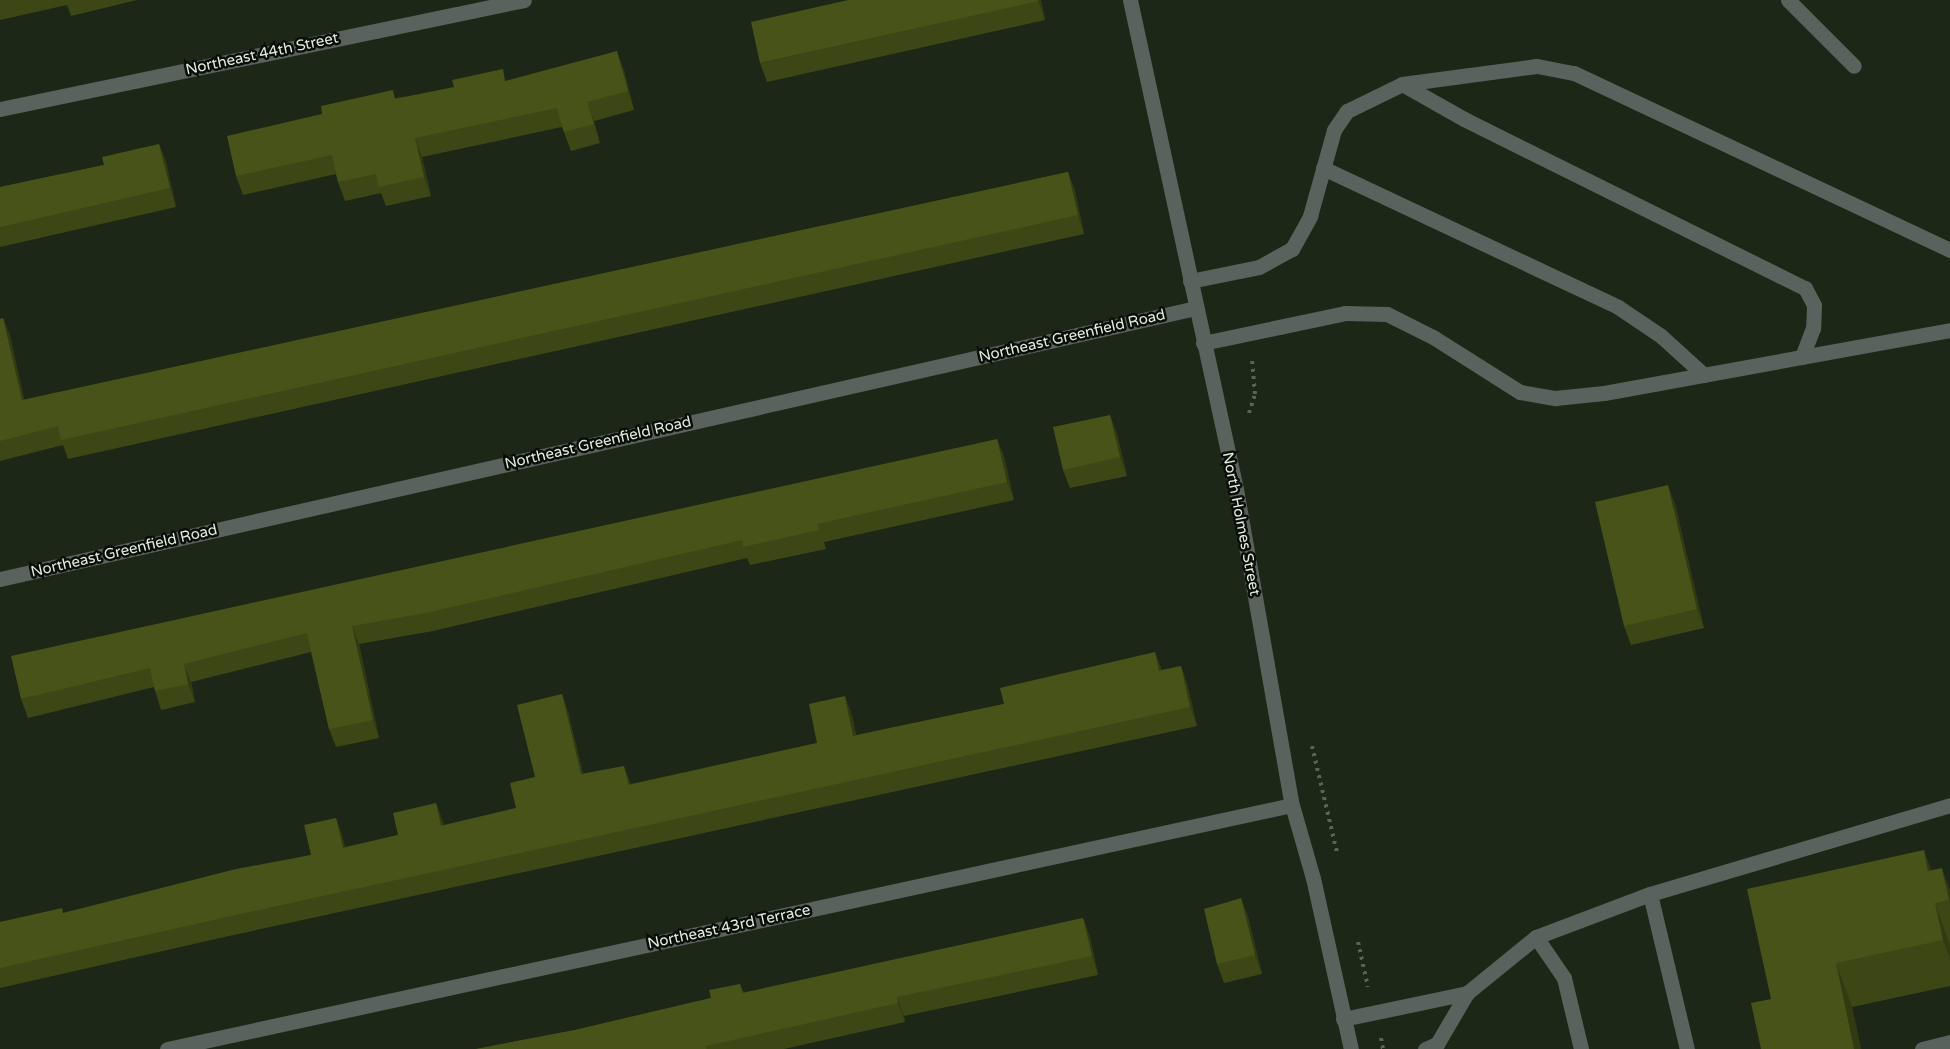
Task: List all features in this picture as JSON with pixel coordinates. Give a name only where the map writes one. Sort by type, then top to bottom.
[{"type":"street","name":"Northeast 44th Street","points":[[0,109],[524,0]]},
{"type":"street","name":"North Holmes Street","points":[[1130,0],[1236,489],[1292,805],[1313,878],[1351,1049]]},
{"type":"street","points":[[1788,0],[1854,66]]},
{"type":"street","points":[[1190,281],[1259,267],[1292,249],[1310,216],[1334,130],[1347,111],[1402,84],[1537,66],[1574,73],[1950,250]]},
{"type":"street","points":[[1402,84],[1464,119],[1805,288],[1814,305],[1814,328],[1802,357]]},
{"type":"street","points":[[1323,168],[1618,307],[1660,336],[1704,375]]},
{"type":"street","name":"Northeast Greenfield Road","points":[[0,579],[1196,308]]},
{"type":"street","points":[[1203,343],[1346,313],[1387,314],[1433,337],[1520,392],[1555,398],[1704,375],[1950,330]]},
{"type":"street","name":"Northeast 43rd Terrace","points":[[167,1049],[1292,805]]},
{"type":"street","points":[[1425,1049],[1437,1044],[1467,993],[1536,937],[1650,894],[1950,805]]},
{"type":"street","points":[[1650,894],[1687,1049]]},
{"type":"street","points":[[1536,937],[1564,978],[1581,1049]]},
{"type":"street","points":[[1343,1019],[1467,993]]},
{"type":"street","points":[[1923,1049],[1950,1042]]},
{"type":"path","points":[[1247,334],[1256,377],[1247,418]]},
{"type":"path","points":[[1309,734],[1338,860]]},
{"type":"path","points":[[1355,930],[1383,1049]]},
{"type":"building","points":[[848,0],[1039,1],[760,63],[751,22]]},
{"type":"building","points":[[617,51],[628,91],[587,102],[594,124],[564,132],[557,108],[415,138],[424,177],[379,187],[376,174],[338,182],[332,155],[236,176],[227,136],[322,114],[321,106],[393,90],[395,99],[454,87],[452,80],[503,69],[505,81]]},
{"type":"building","points":[[159,144],[170,188],[0,227],[0,187],[104,165],[102,157]]},
{"type":"building","points":[[1068,172],[1078,215],[61,440],[58,426],[0,441],[0,319],[3,318],[22,400]]},
{"type":"building","points":[[1110,415],[1120,457],[1063,470],[1053,427]]},
{"type":"building","points":[[997,439],[1007,482],[817,524],[819,530],[743,547],[742,540],[426,613],[352,626],[373,720],[329,729],[307,633],[184,664],[188,684],[155,691],[150,668],[21,699],[11,656]]},
{"type":"building","points":[[1668,485],[1697,609],[1624,626],[1595,502]]},
{"type":"building","points":[[1155,652],[1159,671],[1181,666],[1190,707],[0,968],[0,922],[62,908],[63,913],[236,869],[311,855],[304,825],[336,818],[343,848],[398,835],[393,813],[436,803],[441,826],[516,808],[510,783],[535,777],[517,705],[562,694],[581,774],[624,766],[629,785],[817,743],[809,704],[845,696],[853,736],[1004,704],[1000,688]]},
{"type":"building","points":[[1924,850],[1928,871],[1942,868],[1949,900],[1935,903],[1943,940],[1836,963],[1854,1049],[1761,1049],[1751,1003],[1771,999],[1747,889]]},
{"type":"building","points":[[1241,898],[1255,955],[1217,964],[1204,909]]},
{"type":"building","points":[[1083,918],[1092,956],[897,997],[898,1003],[706,1046],[706,1049],[476,1049],[575,1030],[711,998],[709,990],[740,984],[742,993]]}]
